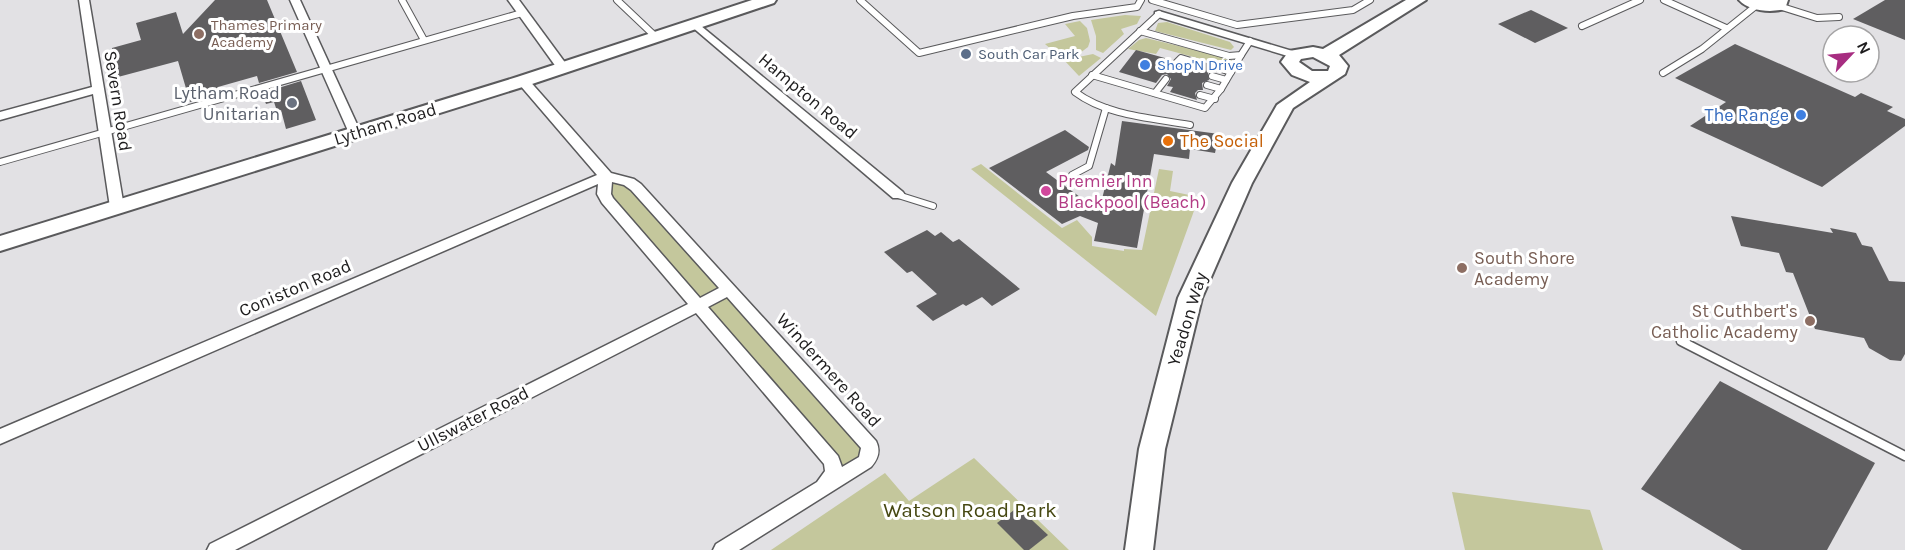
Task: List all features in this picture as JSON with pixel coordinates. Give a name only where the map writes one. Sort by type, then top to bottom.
[{"type":"street","name":"Severn Road","points":[[84,0],[117,207]]},
{"type":"street","points":[[295,0],[355,133]]},
{"type":"street","points":[[513,0],[563,68]]},
{"type":"street","name":"Lytham Road","points":[[0,244],[523,81],[768,0]]},
{"type":"street","points":[[1326,55],[1418,0]]},
{"type":"street","points":[[1752,2],[1782,2]]},
{"type":"street","points":[[1159,14],[1250,41],[1293,60],[1309,76],[1324,78],[1336,74],[1339,66],[1326,55],[1306,52],[1293,60]]},
{"type":"street","name":"Hampton Road","points":[[695,24],[898,195]]},
{"type":"street","name":"Yeadon Way","points":[[1139,550],[1152,449],[1190,298],[1242,183],[1286,105],[1293,60]]},
{"type":"street","name":"Yeadon Way","points":[[1286,105],[1336,74]]},
{"type":"street","name":"Windermere Road","points":[[523,81],[606,176],[629,182],[636,187],[870,446],[869,457],[865,462],[824,488]]},
{"type":"street","points":[[0,116],[98,89]]},
{"type":"street","points":[[606,176],[604,194],[607,200],[832,461],[834,472],[824,488],[723,550]]},
{"type":"street","name":"Coniston Road","points":[[0,437],[606,176]]},
{"type":"street","name":"Ullswater Road","points":[[217,550],[729,289]]},
{"type":"lane","points":[[402,0],[424,40]]},
{"type":"lane","points":[[617,0],[656,37]]},
{"type":"lane","points":[[860,0],[919,53],[1073,16],[1137,7],[1141,0]]},
{"type":"lane","points":[[1152,0],[1237,25],[1353,10],[1370,0]]},
{"type":"lane","points":[[1582,26],[1640,0]]},
{"type":"lane","points":[[1664,0],[1726,27]]},
{"type":"lane","points":[[1663,73],[1702,49],[1752,2]]},
{"type":"lane","points":[[1782,2],[1817,18],[1831,20],[1839,17]]},
{"type":"lane","points":[[0,162],[522,13]]},
{"type":"lane","points":[[1159,14],[1075,92],[1087,101],[1106,108],[1190,125]]},
{"type":"lane","points":[[1140,31],[1219,54],[1241,55]]},
{"type":"lane","points":[[1092,75],[1205,108],[1215,99],[1250,41]]},
{"type":"lane","points":[[1176,63],[1181,58],[1191,61]]},
{"type":"lane","points":[[1218,68],[1231,72]]},
{"type":"lane","points":[[1212,76],[1226,80]]},
{"type":"lane","points":[[1155,93],[1164,81],[1173,87]]},
{"type":"lane","points":[[1207,85],[1221,89]]},
{"type":"lane","points":[[1200,95],[1215,99]]},
{"type":"lane","points":[[1084,185],[1072,176],[1089,166],[1106,108]]},
{"type":"lane","points":[[898,195],[933,206]]},
{"type":"lane","points":[[1681,341],[1905,456]]},
{"type":"green space","points":[[1125,15],[1141,16],[1137,24],[1121,29],[1124,34],[1103,53],[1096,50],[1096,36],[1091,20]]},
{"type":"green space","points":[[1080,21],[1087,28],[1090,41],[1088,47],[1080,53],[1061,58],[1045,44],[1075,36],[1065,24]]},
{"type":"green space","points":[[1167,22],[1230,42],[1234,47],[1231,50],[1155,31],[1158,23]]},
{"type":"green space","points":[[1146,38],[1228,58],[1234,62],[1227,66],[1160,48],[1156,54],[1128,49],[1139,40]]},
{"type":"green space","points":[[1093,54],[1101,58],[1079,76],[1064,60]]},
{"type":"green space","points":[[981,164],[1062,228],[1077,220],[1092,237],[1092,246],[1124,251],[1124,249],[1142,250],[1159,169],[1173,171],[1170,191],[1199,197],[1156,316],[971,169]]},
{"type":"green space","points":[[606,176],[623,180],[870,452],[834,472],[607,200]]},
{"type":"green space","name":"Watson Road Park","points":[[974,458],[1069,550],[771,550],[885,473],[909,501]]},
{"type":"green space","points":[[1452,492],[1590,510],[1603,550],[1465,550]]},
{"type":"building","points":[[215,0],[267,0],[297,72],[259,83],[257,76],[218,87],[220,94],[190,102],[178,61],[118,77],[112,48],[141,40],[136,23],[176,12],[183,34]]},
{"type":"building","points":[[1885,0],[1905,0],[1905,40],[1881,30],[1881,24],[1865,24],[1853,19]]},
{"type":"building","points":[[1531,10],[1568,28],[1535,43],[1498,24]]},
{"type":"building","name":"The Range","points":[[1735,44],[1821,82],[1821,84],[1855,97],[1861,93],[1893,107],[1887,111],[1905,119],[1905,126],[1822,187],[1690,126],[1726,102],[1675,78]]},
{"type":"building","points":[[1136,50],[1172,60],[1171,64],[1174,68],[1182,64],[1193,66],[1196,60],[1214,65],[1214,71],[1208,73],[1209,80],[1202,83],[1203,90],[1195,93],[1197,100],[1170,92],[1173,87],[1167,86],[1171,79],[1167,74],[1162,75],[1156,83],[1119,72]]},
{"type":"building","name":"Lytham Road Unitarian","points":[[301,81],[316,120],[286,129],[281,110],[277,111],[274,102],[266,104],[262,93]]},
{"type":"building","name":"Premier Inn Blackpool (Beach)","points":[[1122,121],[1219,134],[1215,153],[1190,149],[1189,159],[1154,154],[1137,248],[1094,241],[1098,223],[1080,216],[1062,224],[989,168],[1065,130],[1089,147],[1088,150],[1046,172],[1099,211],[1111,163],[1115,166]]},
{"type":"building","points":[[1731,216],[1833,233],[1830,228],[1856,233],[1862,245],[1872,247],[1889,281],[1905,282],[1905,354],[1901,361],[1890,360],[1869,348],[1864,338],[1815,329],[1793,273],[1786,272],[1779,253],[1741,246]]},
{"type":"building","points":[[927,230],[935,236],[941,232],[953,242],[959,239],[1020,289],[992,306],[982,297],[966,306],[963,304],[933,321],[916,306],[937,294],[912,271],[907,273],[884,252]]},
{"type":"building","points":[[1720,381],[1875,463],[1827,550],[1742,550],[1641,489]]},
{"type":"building","points":[[1018,507],[1048,535],[1029,550],[1024,550],[997,523]]},
{"type":"place","name":"Thames Primary Academy","points":[[199,34]]},
{"type":"place","name":"South Car Park","points":[[966,54]]},
{"type":"place","name":"Shop'N Drive","points":[[1145,65]]},
{"type":"place","name":"Lytham Road Unitarian","points":[[292,103]]},
{"type":"place","name":"The Range","points":[[1801,115]]},
{"type":"place","name":"The Social","points":[[1168,141]]},
{"type":"place","name":"Premier Inn Blackpool (Beach)","points":[[1046,191]]},
{"type":"place","name":"South Shore Academy","points":[[1462,268]]},
{"type":"place","name":"St Cuthbert's Catholic Academy","points":[[1810,321]]}]
